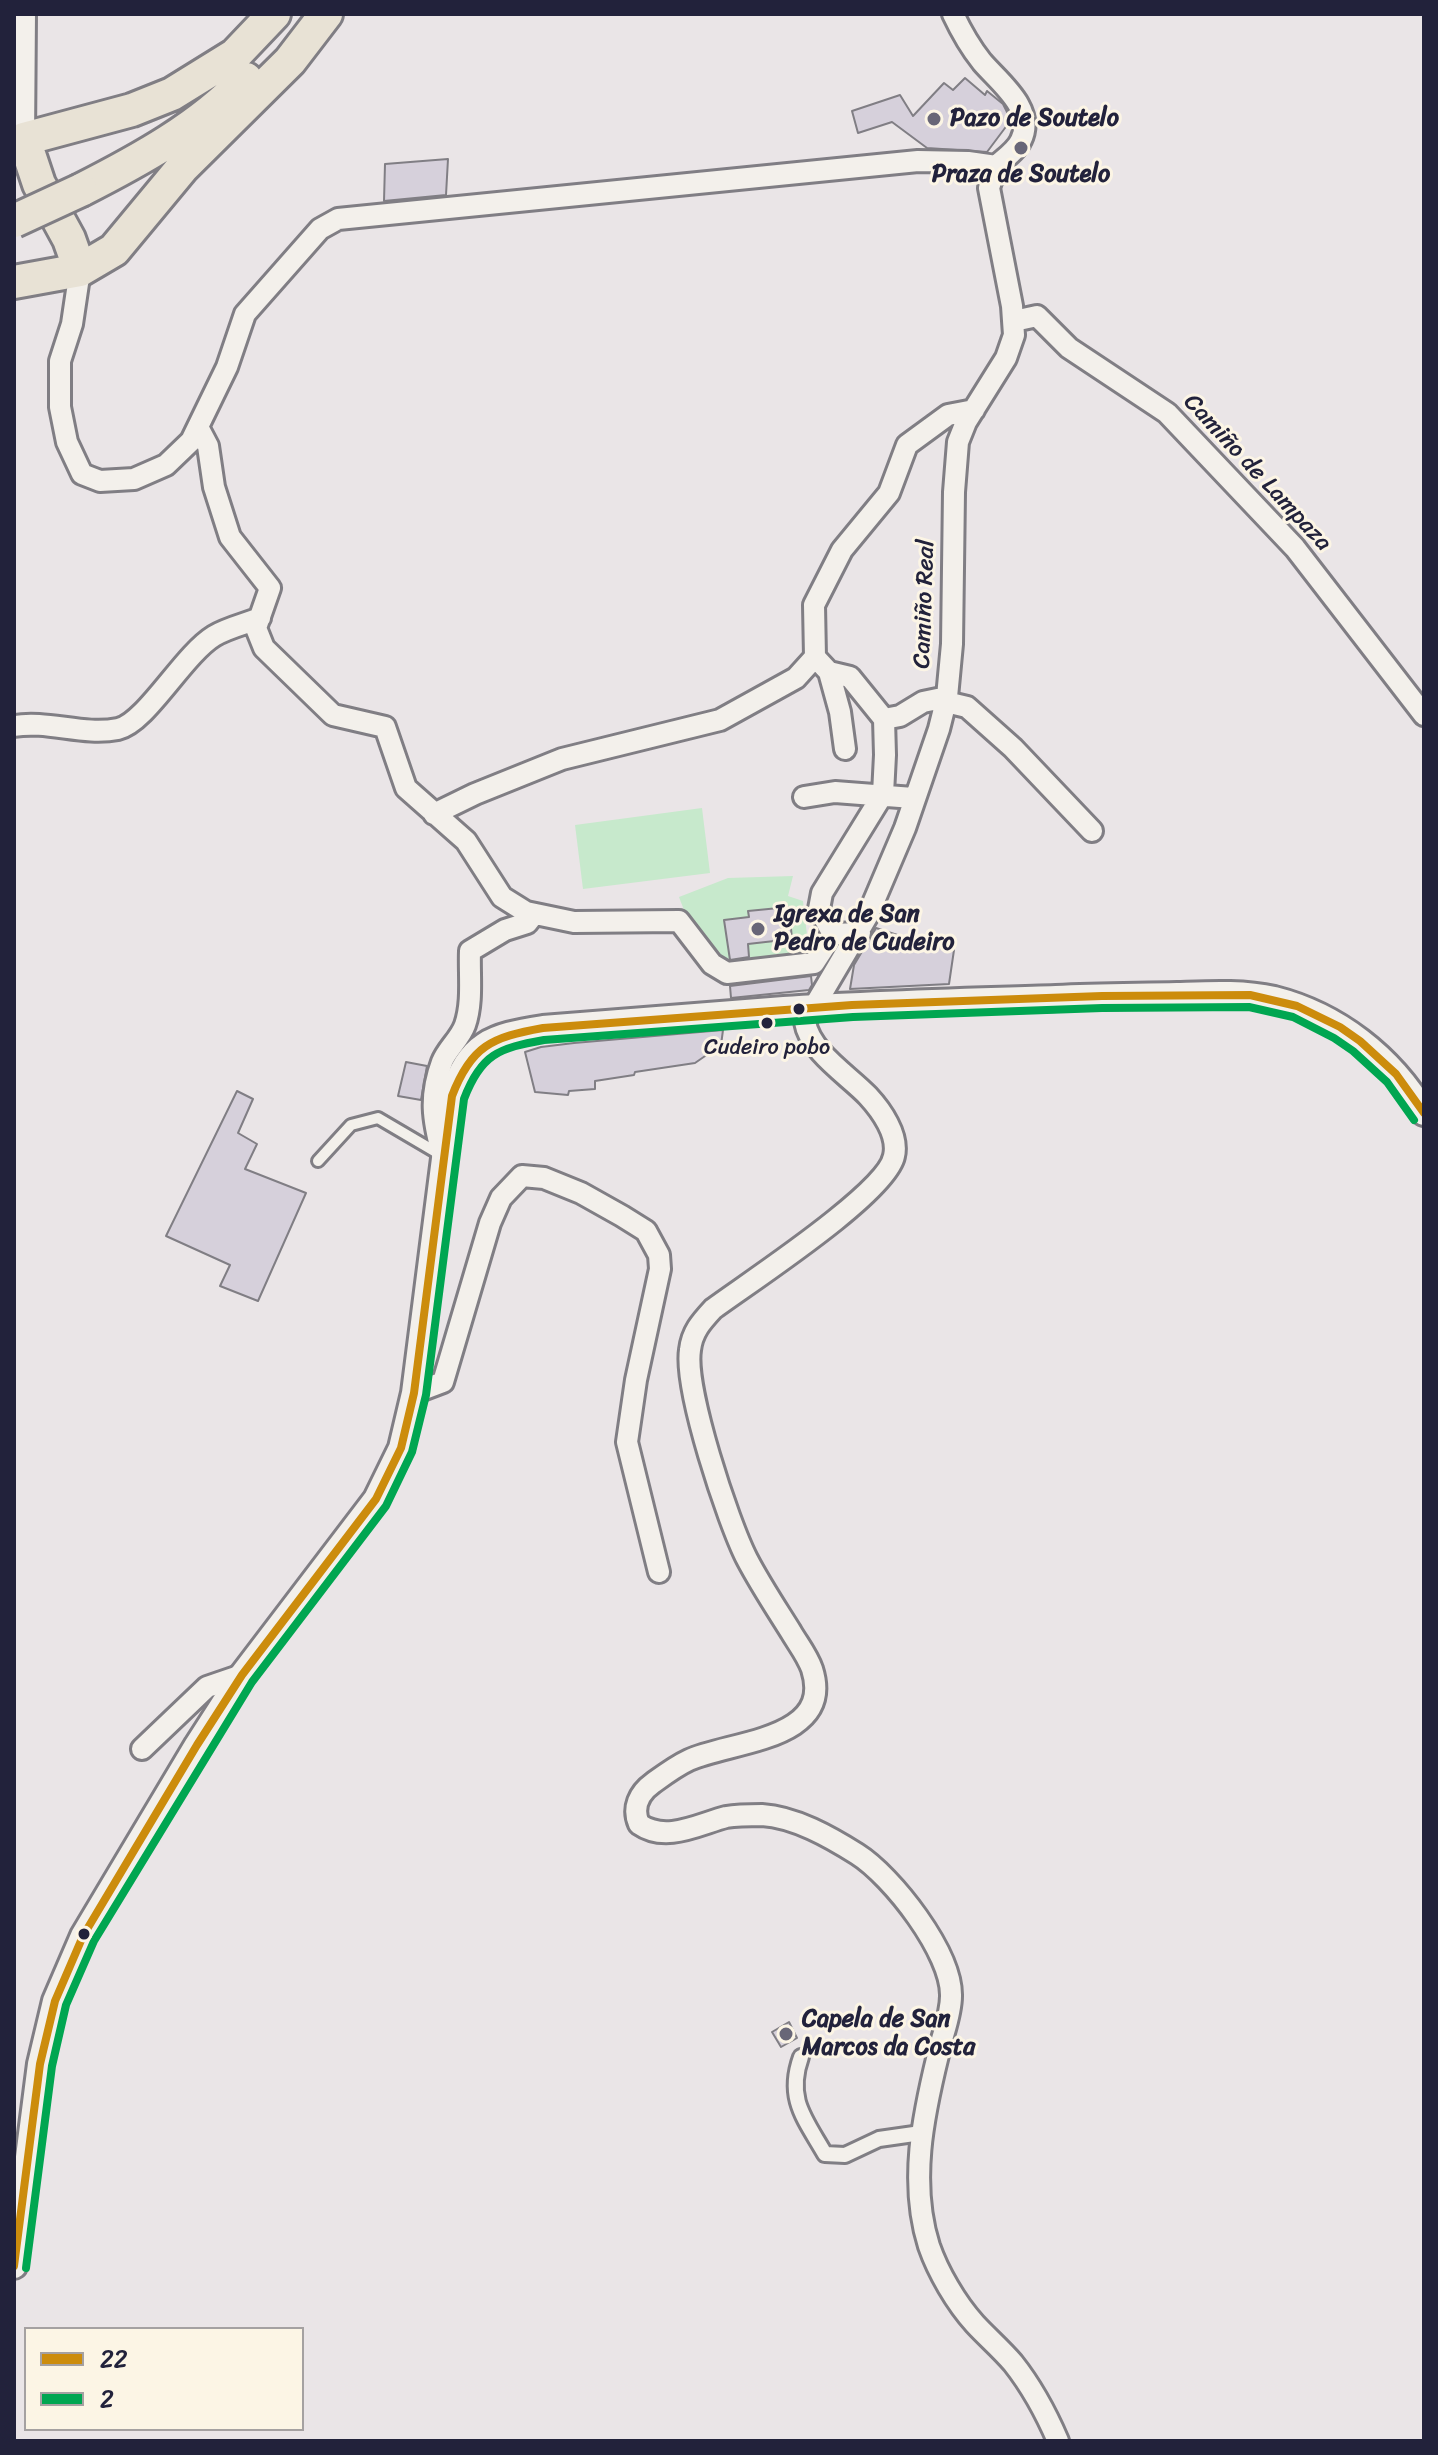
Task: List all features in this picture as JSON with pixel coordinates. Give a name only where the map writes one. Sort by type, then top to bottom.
[{"type":"highway","points":[[80,270],[69,239],[39,184],[19,136],[132,110],[172,94],[235,55],[274,14]]},
{"type":"highway","points":[[14,221],[146,157],[234,92],[304,14]]},
{"type":"highway","points":[[14,282],[80,270],[114,250],[182,168],[290,61],[326,14]]},
{"type":"street","points":[[19,136],[25,14]]},
{"type":"street","points":[[953,14],[982,61],[1013,96],[1022,112],[1025,126],[1021,142],[996,166],[989,188],[1014,321]]},
{"type":"street","points":[[80,270],[72,324],[60,361],[60,407],[67,442],[82,474],[100,481],[134,479],[166,465],[191,441],[227,367],[245,314],[320,229],[338,219],[918,161],[996,166]]},
{"type":"street","name":"Camiño de Lampaza","points":[[1014,321],[1037,316],[1069,348],[1167,413],[1295,548],[1424,715]]},
{"type":"street","name":"Camiño Real","points":[[813,1007],[860,933],[905,828],[936,738],[946,700],[952,644],[956,458],[961,432],[1011,347],[1014,321]]},
{"type":"street","points":[[845,749],[840,712],[822,665],[814,605],[842,550],[889,493],[907,445],[948,415],[974,410]]},
{"type":"street","points":[[198,427],[208,446],[214,487],[230,537],[270,588],[256,628],[264,648],[333,715],[385,727],[406,788],[466,841],[502,897],[526,912],[574,922],[679,921],[712,964],[727,973],[814,963],[833,934]]},
{"type":"street","points":[[14,726],[28,723],[69,730],[120,729],[138,718],[182,664],[213,636],[260,618]]},
{"type":"street","points":[[434,814],[562,759],[720,720],[822,665],[850,677],[879,713],[885,755],[883,794],[822,893],[819,909],[833,934]]},
{"type":"street","points":[[840,712],[900,716],[923,702],[946,700],[967,707],[1013,748],[1092,831]]},
{"type":"street","points":[[804,797],[835,792],[913,798]]},
{"type":"street","points":[[442,1156],[432,1119],[434,1094],[442,1061],[464,1028],[469,1009],[470,951],[505,930],[527,923],[534,914]]},
{"type":"street","points":[[833,934],[860,933]]},
{"type":"street","points":[[14,2266],[40,2064],[55,2001],[83,1936],[242,1675],[376,1499],[401,1448],[414,1393],[452,1096],[462,1067],[470,1056],[498,1037],[543,1028],[813,1007],[1126,995],[1257,996],[1301,1008],[1362,1041],[1399,1078],[1424,1113]]},
{"type":"street","points":[[813,1007],[805,1022],[806,1031],[880,1112],[893,1135],[894,1157],[884,1175],[821,1231],[732,1295],[699,1323],[691,1344],[689,1370],[692,1393],[734,1529],[754,1571],[811,1667],[815,1701],[803,1716],[771,1737],[689,1760],[672,1770],[645,1789],[636,1814],[644,1828],[668,1832],[730,1816],[772,1816],[817,1831],[876,1866],[925,1927],[947,1970],[951,2007],[921,2133],[921,2209],[929,2245],[973,2321],[1011,2361],[1033,2391],[1058,2441]]},
{"type":"street","points":[[414,1393],[443,1382],[490,1223],[501,1198],[522,1176],[544,1178],[581,1193],[646,1231],[655,1243],[660,1269],[636,1380],[627,1442],[659,1572]]},
{"type":"street","points":[[142,1749],[207,1687],[242,1675]]},
{"type":"street","points":[[801,2057],[796,2072],[795,2095],[825,2154],[845,2155],[879,2139],[921,2133]]},
{"type":"lane","points":[[318,1161],[351,1125],[378,1118],[442,1156]]},
{"type":"green space","points":[[702,808],[710,873],[583,889],[575,825]]},
{"type":"green space","points":[[793,876],[788,896],[803,901],[810,960],[752,968],[724,965],[706,951],[679,897],[728,878]]},
{"type":"building","name":"Pazo de Soutelo","points":[[965,78],[985,95],[987,91],[1003,104],[1011,120],[987,152],[927,148],[892,122],[858,133],[852,111],[900,95],[913,116],[944,83],[953,90]]},
{"type":"building","points":[[448,159],[446,195],[384,201],[385,164]]},
{"type":"building","name":"Igrexa de San Pedro de Cudeiro","points":[[789,907],[792,939],[748,944],[749,957],[730,960],[724,920],[749,917],[748,911]]},
{"type":"building","points":[[876,928],[922,943],[924,936],[954,950],[949,984],[850,989],[854,965]]},
{"type":"building","points":[[811,976],[809,990],[731,998],[730,986]]},
{"type":"building","points":[[723,1030],[721,1045],[695,1063],[595,1081],[595,1089],[569,1091],[568,1095],[535,1092],[525,1052],[574,1043]]},
{"type":"building","points":[[406,1062],[427,1066],[421,1100],[398,1096]]},
{"type":"building","points":[[237,1091],[253,1099],[238,1133],[257,1144],[245,1169],[306,1193],[258,1301],[220,1286],[230,1265],[166,1236]]},
{"type":"building","name":"Capela de San Marcos da Costa","points":[[789,2022],[797,2038],[781,2047],[772,2032]]},
{"type":"transit line","name":"22","points":[[14,2266],[40,2064],[55,2001],[83,1936],[242,1675],[376,1499],[401,1448],[414,1393],[452,1096],[459,1079],[476,1055],[497,1040],[543,1028],[852,1005],[1102,996],[1250,995],[1297,1006],[1340,1027],[1396,1074],[1424,1113]]},
{"type":"transit line","name":"2","points":[[26,2268],[52,2066],[66,2005],[94,1941],[252,1682],[386,1506],[412,1452],[426,1395],[464,1099],[485,1063],[503,1050],[544,1040],[853,1017],[1102,1008],[1249,1007],[1293,1017],[1353,1051],[1387,1082],[1414,1120]]},
{"type":"place","name":"Pazo de Soutelo","points":[[934,119]]},
{"type":"place","name":"Praza de Soutelo","points":[[1021,148]]},
{"type":"place","name":"Igrexa de San Pedro de Cudeiro","points":[[758,929]]},
{"type":"place","name":"Cudeiro pobo","points":[[767,1023]]},
{"type":"place","name":"Capela de San Marcos da Costa","points":[[786,2034]]}]
